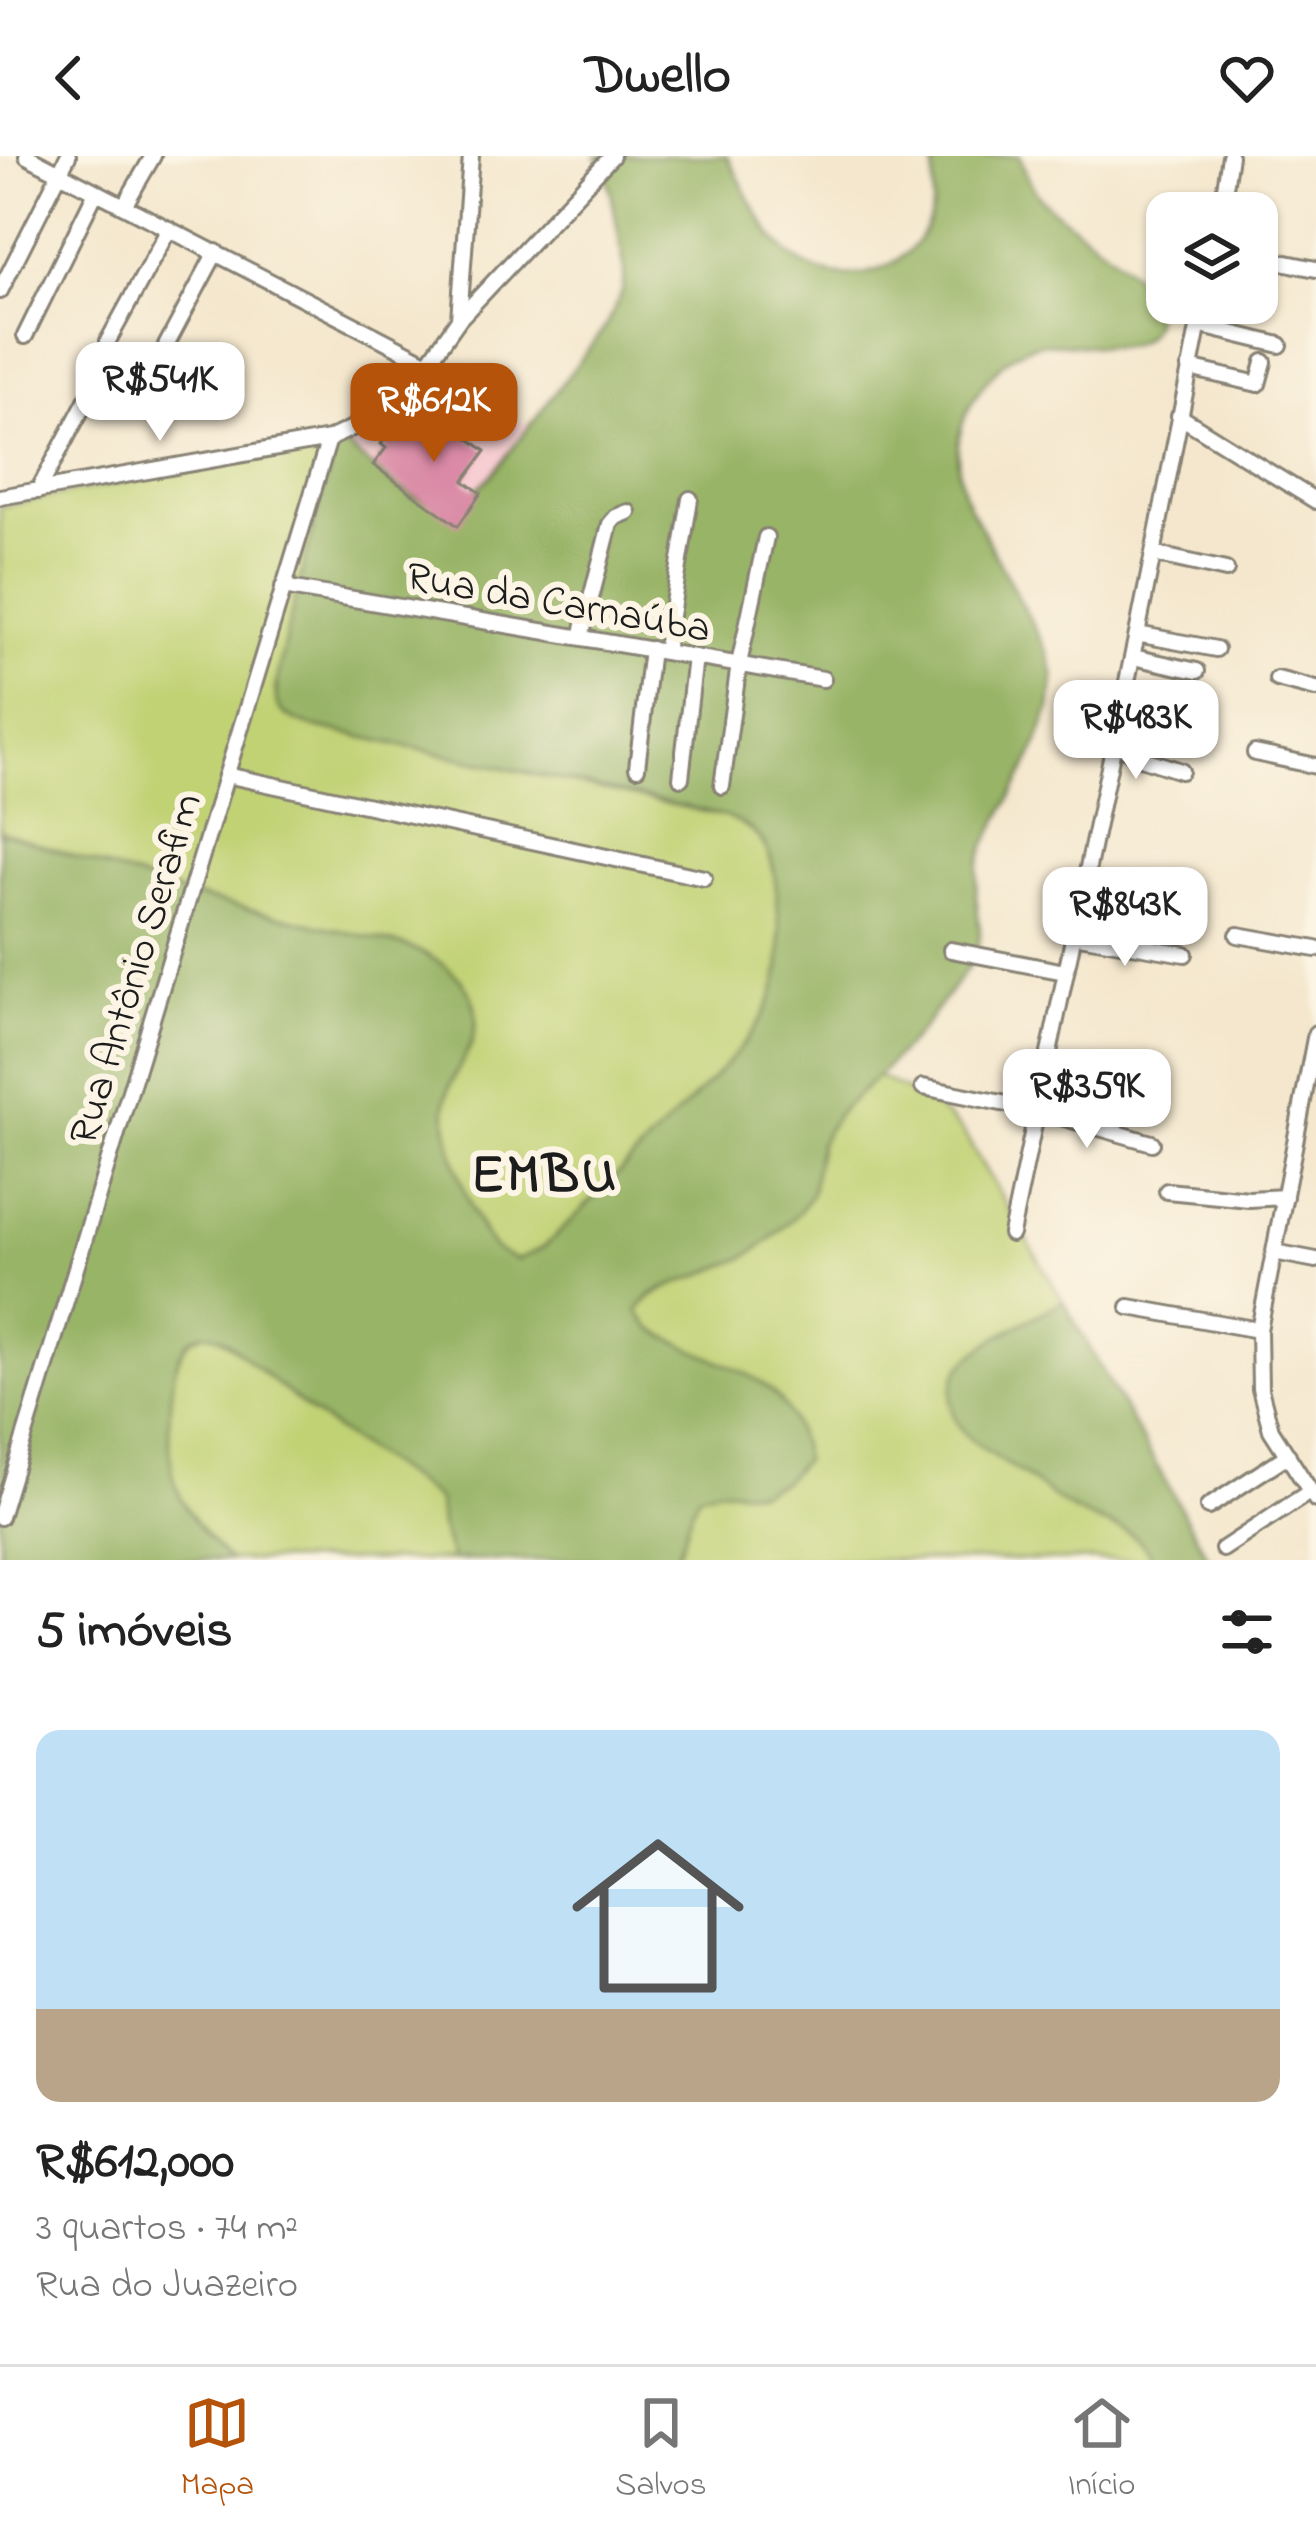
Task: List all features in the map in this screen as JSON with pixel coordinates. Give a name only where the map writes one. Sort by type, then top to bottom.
[{"type":"street","points":[[27,156],[428,363]]},
{"type":"street","points":[[0,291],[68,156]]},
{"type":"street","points":[[124,206],[153,156]]},
{"type":"street","points":[[459,319],[471,156]]},
{"type":"street","points":[[0,497],[329,439],[365,422],[395,403],[459,319],[612,156]]},
{"type":"street","points":[[1224,192],[1230,156]]},
{"type":"street","points":[[25,335],[96,192]]},
{"type":"street","points":[[108,341],[169,229]]},
{"type":"street","points":[[150,376],[216,252]]},
{"type":"street","points":[[1278,261],[1316,269]]},
{"type":"street","points":[[1011,1234],[1198,325],[1280,345]]},
{"type":"street","points":[[1189,368],[1258,384],[1264,362]]},
{"type":"street","points":[[38,491],[88,397]]},
{"type":"street","points":[[1179,416],[1316,501]]},
{"type":"street","name":"Rua Antônio Serafim","points":[[0,1517],[329,439]]},
{"type":"street","points":[[637,768],[690,499]]},
{"type":"street","points":[[581,638],[607,532],[616,517],[628,512]]},
{"type":"street","points":[[722,786],[739,664],[766,537]]},
{"type":"street","points":[[1153,554],[1226,570]]},
{"type":"street","name":"Rua da Carnaúba","points":[[283,587],[823,679]]},
{"type":"street","points":[[1138,634],[1216,649]]},
{"type":"street","points":[[681,778],[695,657]]},
{"type":"street","points":[[1132,657],[1197,670]]},
{"type":"street","points":[[1277,680],[1316,689]]},
{"type":"street","points":[[1114,742],[1138,757],[1181,771]]},
{"type":"street","points":[[1255,753],[1316,766]]},
{"type":"street","points":[[226,775],[704,878]]},
{"type":"street","points":[[1073,934],[1185,954]]},
{"type":"street","points":[[1238,935],[1316,950]]},
{"type":"street","points":[[951,950],[1065,972]]},
{"type":"street","points":[[1223,1549],[1313,1495],[1271,1430],[1260,1389],[1259,1330],[1316,1033]]},
{"type":"street","points":[[923,1087],[1036,1110],[1153,1143]]},
{"type":"street","points":[[1167,1191],[1249,1199],[1285,1197]]},
{"type":"street","points":[[1274,1252],[1316,1260]]},
{"type":"street","points":[[1129,1307],[1259,1330]]},
{"type":"street","points":[[1208,1507],[1288,1455]]},
{"type":"shaded area","points":[[425,396],[543,428],[458,526],[342,449],[379,430]]},
{"type":"green space","points":[[596,156],[727,156],[777,242],[804,264],[841,275],[880,269],[913,247],[931,213],[934,156],[1020,156],[1040,197],[1114,257],[1146,291],[1146,324],[1152,324],[1142,339],[1115,347],[1051,343],[1024,349],[986,381],[963,425],[958,463],[967,502],[1047,651],[1054,676],[1050,709],[1033,756],[978,867],[980,932],[969,966],[924,1027],[837,1114],[819,1144],[812,1193],[800,1211],[742,1259],[653,1293],[638,1310],[661,1334],[762,1383],[788,1412],[804,1460],[782,1482],[759,1491],[719,1489],[699,1494],[674,1560],[452,1560],[438,1501],[211,1334],[194,1337],[175,1371],[170,1449],[185,1507],[229,1560],[0,1560],[0,831],[185,894],[406,946],[452,972],[476,1012],[469,1048],[446,1099],[453,1153],[484,1235],[495,1249],[517,1260],[544,1247],[714,1077],[760,1021],[770,1001],[780,960],[775,878],[767,848],[750,829],[702,810],[307,725],[286,715],[277,704],[281,658],[338,439],[417,498],[443,505],[457,502],[492,475],[607,325],[622,292],[625,271],[602,164]]},
{"type":"green space","points":[[338,439],[275,688],[284,712],[307,725],[728,817],[759,839],[773,870],[779,970],[761,1020],[715,1077],[568,1224],[544,1247],[517,1260],[498,1251],[484,1234],[458,1173],[445,1109],[451,1082],[472,1043],[429,955],[185,894],[0,831],[0,507]]},
{"type":"green space","points":[[878,1076],[934,1107],[963,1132],[1063,1301],[984,1347],[957,1423],[992,1454],[1072,1507],[1132,1535],[1153,1560],[674,1560],[699,1494],[719,1489],[759,1491],[782,1482],[804,1460],[788,1412],[776,1396],[745,1373],[655,1331],[637,1310],[671,1286],[744,1257],[789,1222],[807,1200],[828,1126]]},
{"type":"green space","points":[[1063,1301],[1210,1560],[1153,1560],[1131,1534],[1071,1509],[983,1449],[955,1418],[951,1405],[956,1375],[971,1356]]},
{"type":"green space","points":[[205,1333],[234,1348],[439,1502],[440,1525],[452,1560],[229,1560],[188,1510],[170,1457],[168,1414],[174,1373],[189,1342]]},
{"type":"building","points":[[435,414],[486,451],[464,481],[481,493],[458,526],[373,465],[392,429],[403,437],[418,415],[428,423]]},
{"type":"district","name":"EMBU","points":[[545,1172]]}]
